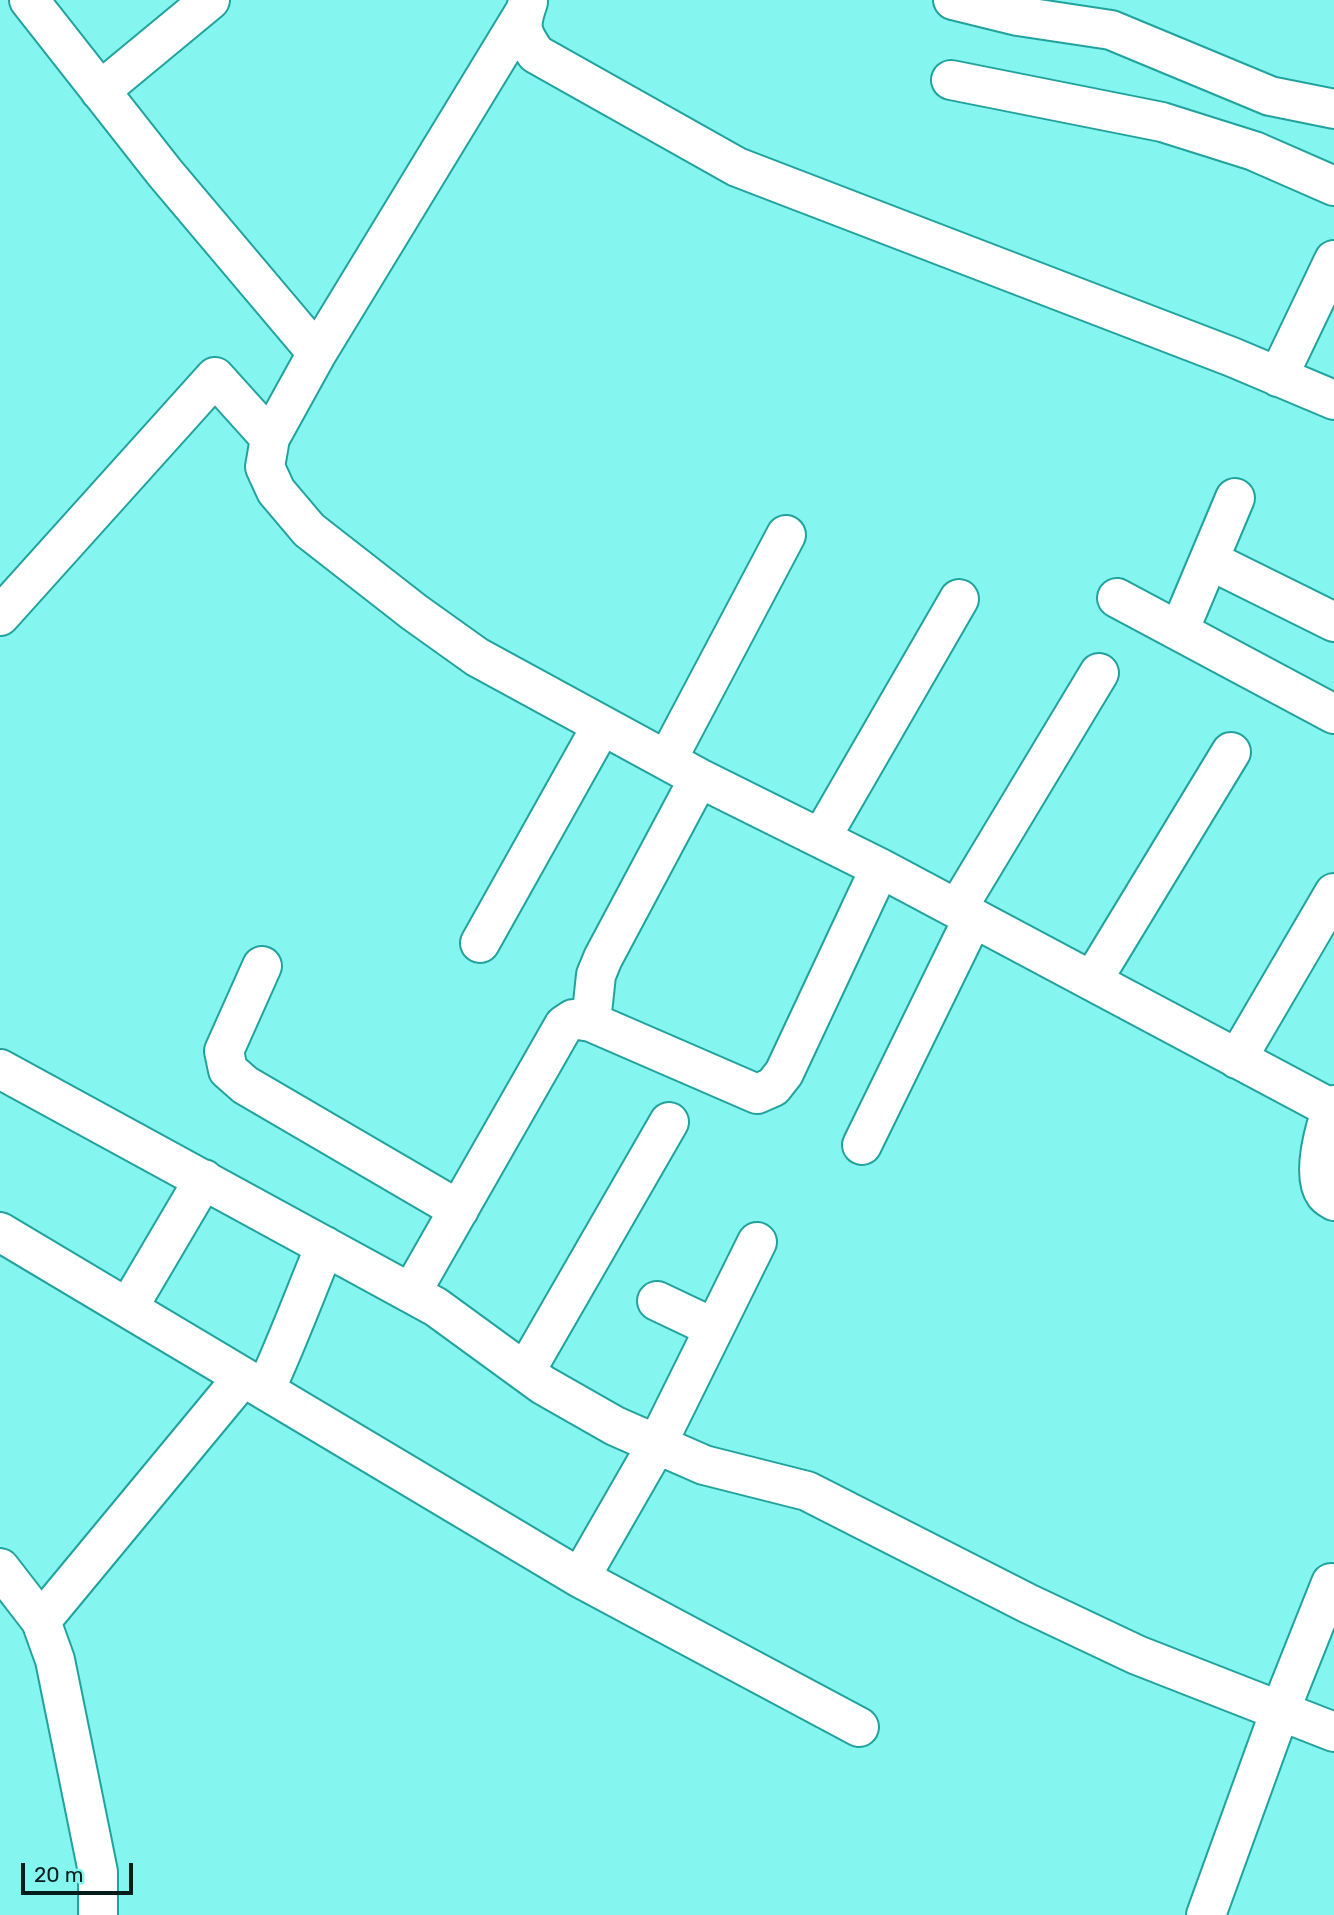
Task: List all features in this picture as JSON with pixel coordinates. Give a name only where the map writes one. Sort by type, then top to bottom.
[{"type":"street","points":[[29,0],[166,173],[317,353]]},
{"type":"street","points":[[100,91],[210,0]]},
{"type":"street","points":[[953,0],[1018,16],[1111,30],[1270,96],[1334,109]]},
{"type":"street","points":[[526,7],[317,353],[270,438],[265,467],[276,491],[309,530],[477,657],[699,778],[880,868],[1237,1059],[1333,1107],[1323,1139],[1318,1169],[1324,1193],[1334,1201]]},
{"type":"street","points":[[526,7],[522,34],[536,54],[737,167],[1232,357],[1334,400]]},
{"type":"street","points":[[951,80],[1161,122],[1254,151],[1334,186]]},
{"type":"street","points":[[1278,377],[1334,260]]},
{"type":"street","points":[[0,616],[215,377],[270,438]]},
{"type":"street","points":[[1179,631],[1235,498]]},
{"type":"street","points":[[667,760],[786,535]]},
{"type":"street","points":[[1209,560],[1334,622]]},
{"type":"street","points":[[821,838],[959,598]]},
{"type":"street","points":[[1117,598],[1334,714]]},
{"type":"street","points":[[862,1145],[965,913],[1099,673]]},
{"type":"street","points":[[480,943],[602,725]]},
{"type":"street","points":[[1093,981],[1231,751]]},
{"type":"street","points":[[590,1022],[596,975],[603,958],[699,778]]},
{"type":"street","points":[[411,1293],[564,1025],[573,1019],[590,1022],[757,1094],[773,1087],[784,1073],[880,868]]},
{"type":"street","points":[[1237,1059],[1334,893]]},
{"type":"street","points":[[262,965],[224,1051],[228,1070],[245,1084],[459,1210]]},
{"type":"street","points":[[0,1069],[436,1307],[543,1385],[615,1426],[704,1465],[807,1491],[1137,1655],[1334,1732]]},
{"type":"street","points":[[525,1372],[669,1122]]},
{"type":"street","points":[[128,1308],[204,1179]]},
{"type":"street","points":[[0,1232],[580,1578],[859,1727]]},
{"type":"street","points":[[580,1578],[657,1444],[757,1242]]},
{"type":"street","points":[[41,1621],[285,1346],[325,1246]]},
{"type":"street","points":[[657,1301],[714,1328]]},
{"type":"street","points":[[0,1568],[41,1621],[55,1660],[97,1872],[98,1915]]},
{"type":"street","points":[[1206,1915],[1280,1711],[1331,1583]]}]
